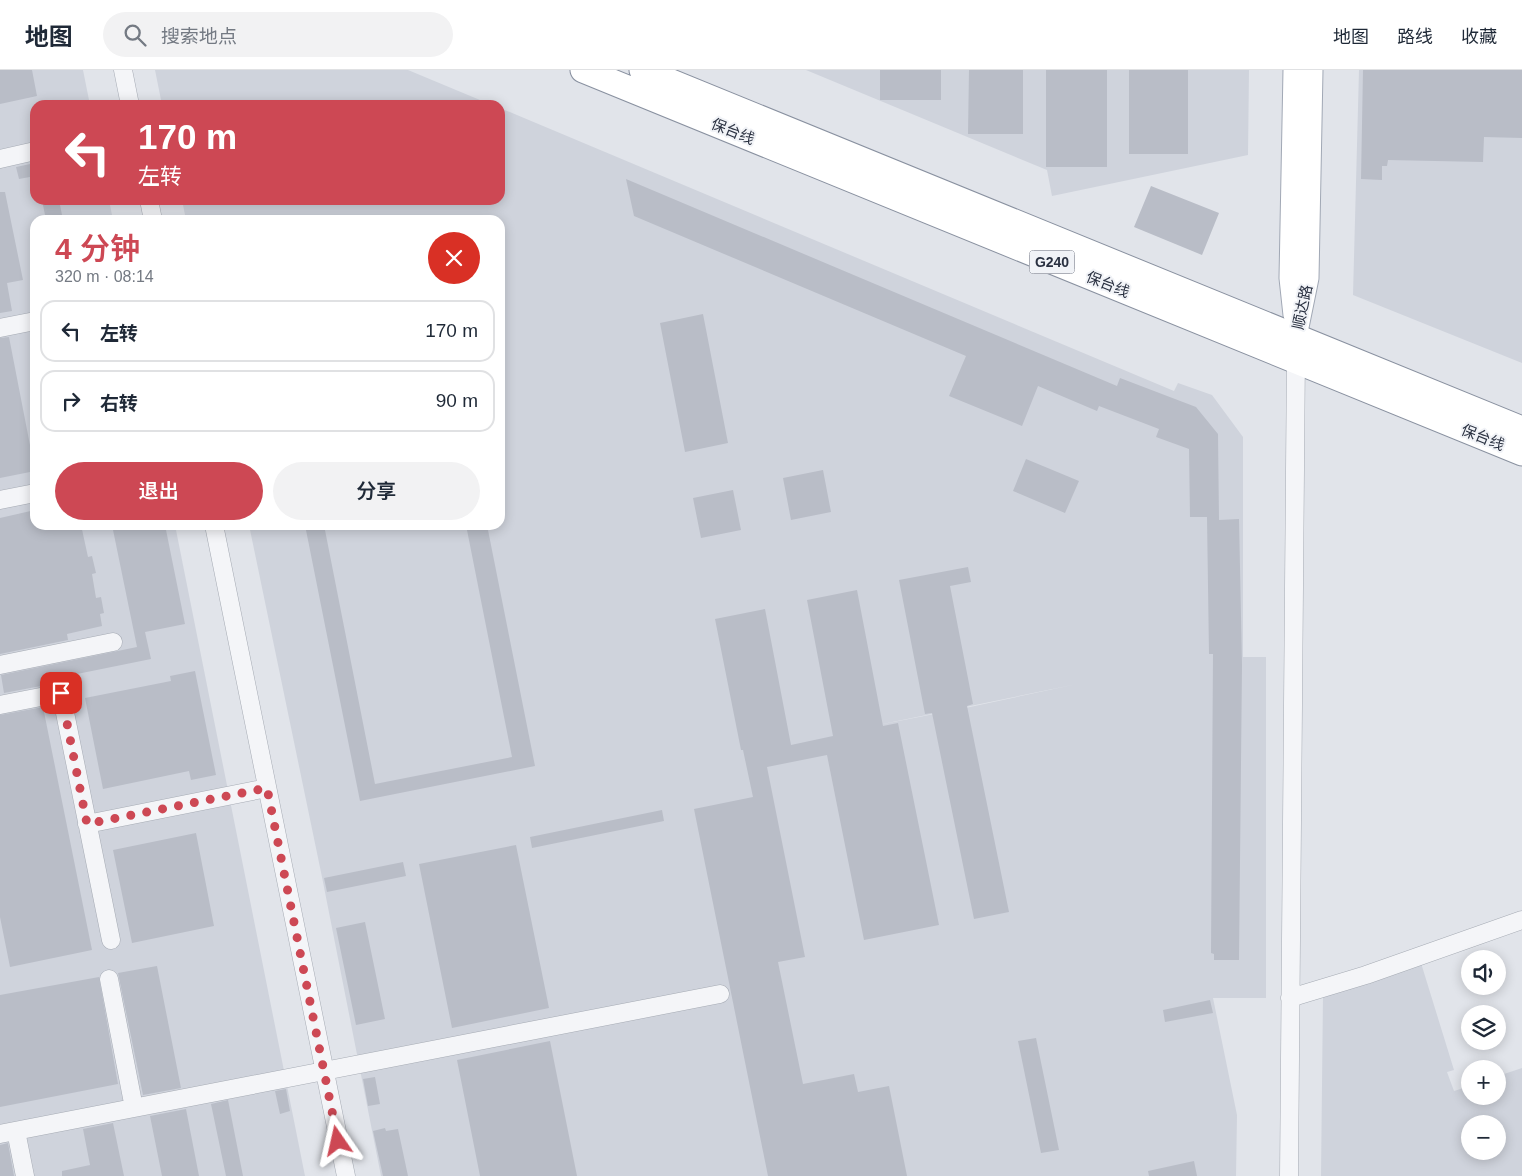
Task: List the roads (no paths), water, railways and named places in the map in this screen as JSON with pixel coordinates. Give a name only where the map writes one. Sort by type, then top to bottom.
[{"type":"highway","name":"保台线","points":[[583,70],[1296,349],[1522,429]]},
{"type":"highway","name":"保台线","points":[[642,70],[1296,349],[1522,453]]},
{"type":"main road","name":"顺达路","points":[[1294,70],[1290,278],[1296,349]]},
{"type":"main road","name":"顺达路","points":[[1296,349],[1308,278],[1312,70]]},
{"type":"street","points":[[123,70],[129,100]]},
{"type":"street","points":[[0,158],[30,153]]},
{"type":"street","points":[[0,328],[30,322]]},
{"type":"street","points":[[1289,1176],[1296,349]]},
{"type":"street","points":[[0,500],[30,493]]},
{"type":"street","points":[[215,530],[346,1176]]},
{"type":"street","points":[[0,664],[113,642]]},
{"type":"street","points":[[0,705],[61,693],[111,940]]},
{"type":"street","points":[[87,824],[267,788]]},
{"type":"street","points":[[1290,998],[1366,975],[1522,920]]},
{"type":"street","points":[[109,979],[134,1108]]},
{"type":"street","points":[[25,1176],[8,1132],[720,994]]}]
